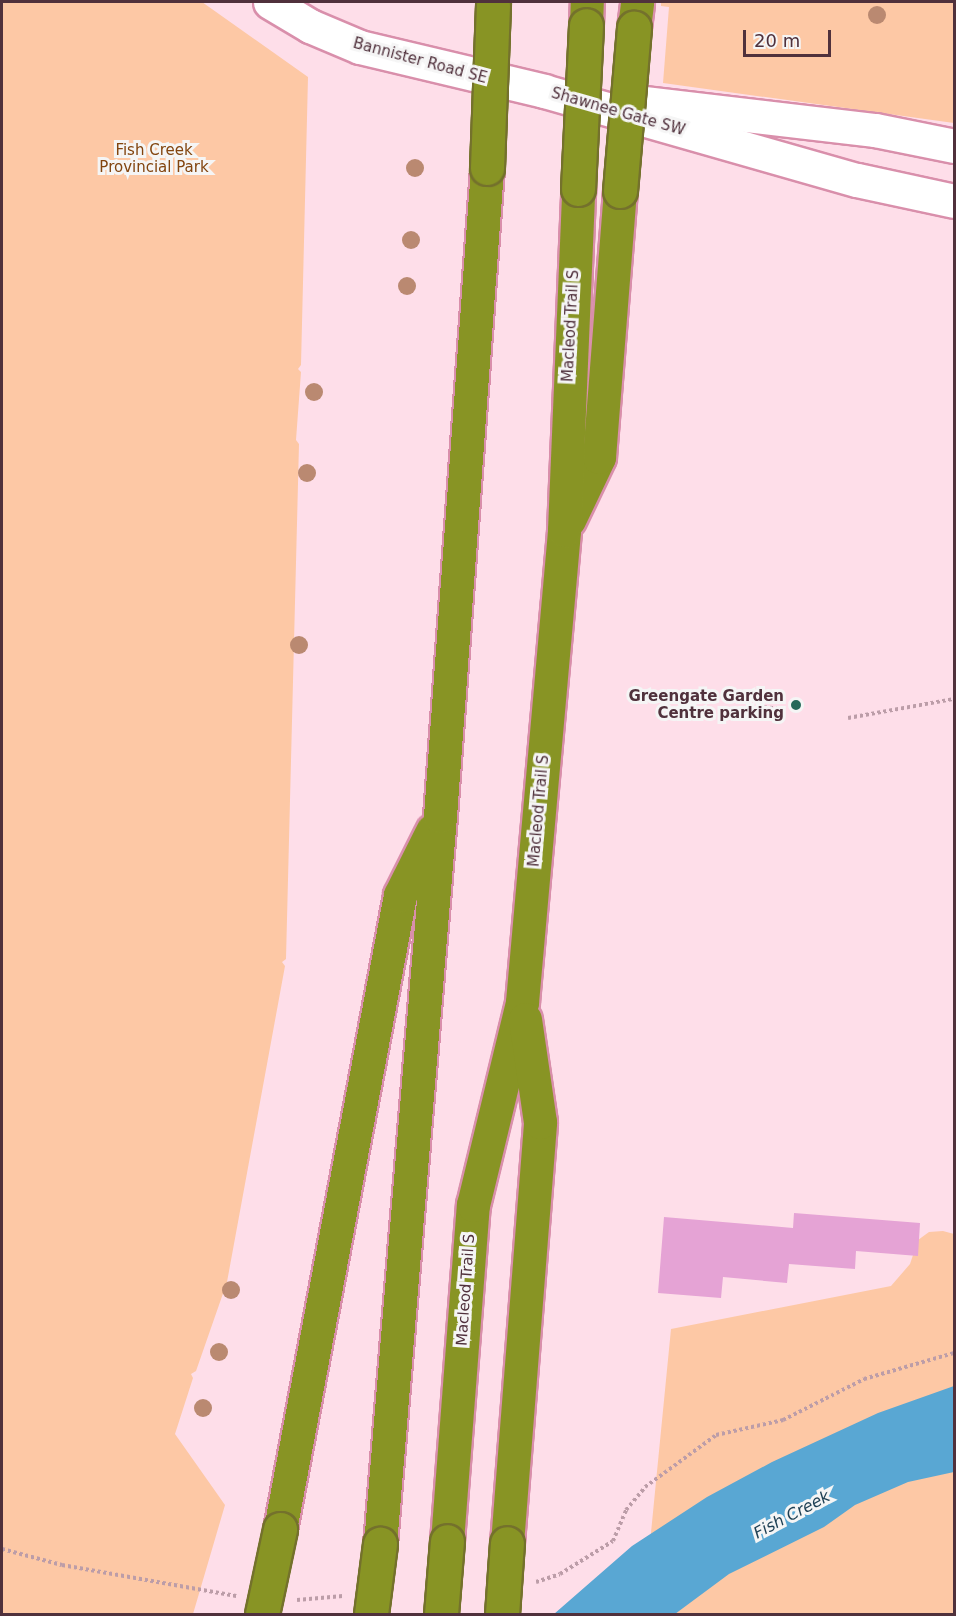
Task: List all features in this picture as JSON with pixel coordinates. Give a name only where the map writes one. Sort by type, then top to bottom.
[{"type":"highway","points":[[360,1605],[380,1544],[440,816],[487,168],[493,3]]},
{"type":"highway","name":"Macleod Trail S","points":[[441,1614],[473,1205],[522,1002],[564,530],[587,13]]},
{"type":"highway","points":[[564,530],[599,457],[635,15]]},
{"type":"highway","points":[[255,1606],[280,1529],[400,895],[440,816]]},
{"type":"highway","points":[[502,1614],[540,1122],[522,1002]]},
{"type":"street","name":"Bannister Road SE","points":[[270,2],[310,26],[360,47],[544,91]]},
{"type":"street","name":"Shawnee Gate SW","points":[[544,91],[875,130],[954,146]]},
{"type":"street","name":"Shawnee Gate SW","points":[[544,91],[857,180],[954,201]]},
{"type":"path","points":[[848,718],[954,699]]},
{"type":"path","points":[[758,706],[784,709]]},
{"type":"path","points":[[525,1584],[560,1574],[613,1541],[620,1533],[626,1510],[645,1487],[716,1435],[783,1420],[864,1379],[954,1353]]},
{"type":"path","points":[[2,1549],[53,1563],[255,1606]]},
{"type":"path","points":[[293,1600],[360,1605]]},
{"type":"green space","name":"Fish Creek Provincial Park","points":[[2,2],[202,2],[308,77],[301,365],[298,369],[301,372],[296,440],[299,444],[286,959],[282,962],[285,966],[227,1282],[196,1371],[191,1374],[193,1378],[175,1434],[225,1505],[193,1614],[2,1614]]},
{"type":"green space","points":[[661,2],[954,2],[954,123],[663,83],[669,7],[661,6]]},
{"type":"green space","points":[[943,1231],[954,1234],[954,1614],[643,1614],[671,1329],[891,1286],[910,1264],[918,1240],[929,1232]]},
{"type":"water","name":"Fish Creek","points":[[954,1386],[954,1472],[908,1482],[855,1505],[824,1527],[729,1574],[675,1614],[554,1614],[632,1546],[707,1497],[772,1462],[878,1413]]},
{"type":"building","points":[[794,1213],[920,1223],[918,1256],[856,1251],[855,1269],[789,1264],[787,1283],[723,1277],[721,1298],[658,1293],[664,1217],[793,1228]]},
{"type":"place","name":"Greengate Garden Centre parking","points":[[796,705]]}]
